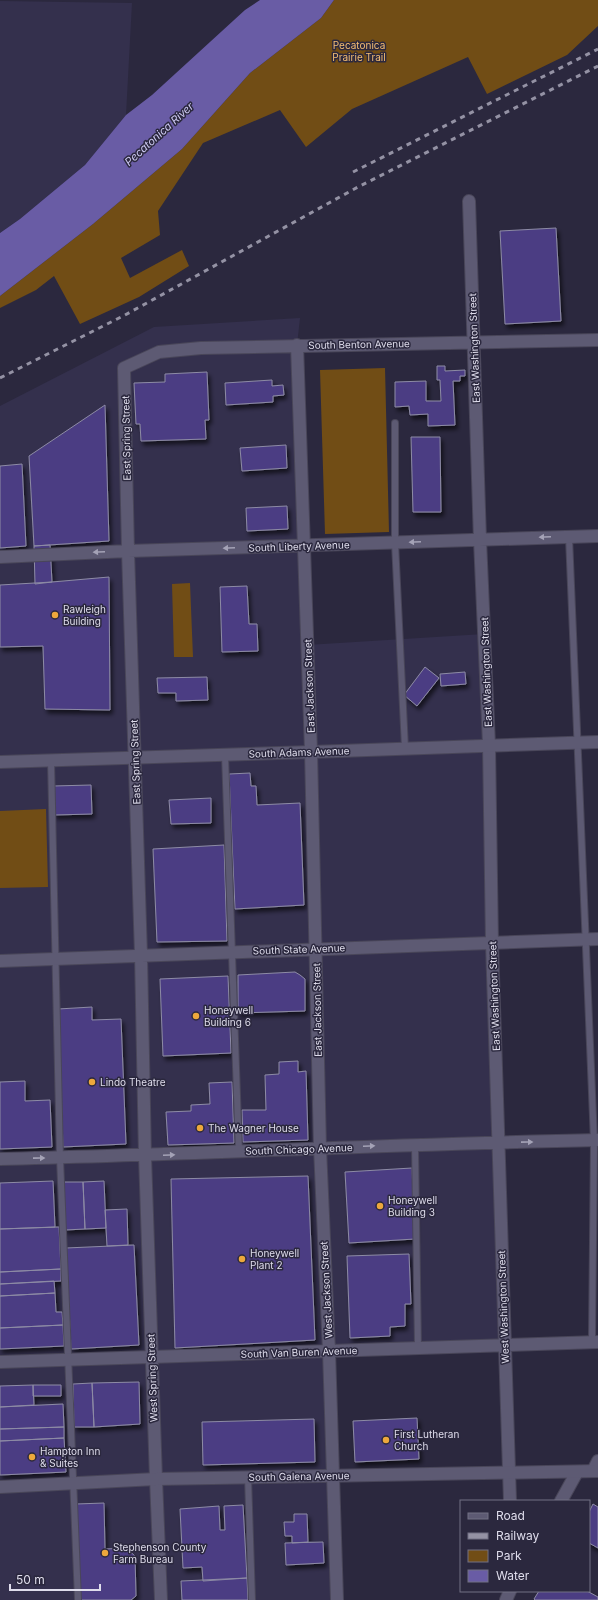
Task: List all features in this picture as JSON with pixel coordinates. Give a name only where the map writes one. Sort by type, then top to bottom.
[{"type":"street","name":"East Washington Street","points":[[469,201],[480,540],[489,745],[492,944],[498,1142]]},
{"type":"street","name":"South Benton Avenue","points":[[124,368],[159,352],[201,348],[598,340]]},
{"type":"street","name":"East Jackson Street","points":[[297,345],[311,751],[320,1148]]},
{"type":"street","name":"East Spring Street","points":[[124,368],[128,551],[141,955],[145,1156]]},
{"type":"street","name":"South Liberty Avenue","points":[[0,557],[128,551],[598,536]]},
{"type":"street","name":"South Adams Avenue","points":[[0,762],[598,742]]},
{"type":"street","name":"South State Avenue","points":[[0,961],[55,960],[233,951],[492,944],[598,939]]},
{"type":"street","name":"South Chicago Avenue","points":[[0,1159],[145,1156],[498,1142],[596,1141]]},
{"type":"street","name":"West Washington Street","points":[[498,1142],[510,1500]]},
{"type":"street","name":"West Jackson Street","points":[[320,1148],[329,1351],[337,1600]]},
{"type":"street","name":"West Spring Street","points":[[145,1156],[161,1600]]},
{"type":"street","name":"South Van Buren Avenue","points":[[0,1362],[595,1342]]},
{"type":"street","name":"South Galena Avenue","points":[[0,1487],[156,1479],[577,1472],[596,1468]]},
{"type":"street","points":[[562,1500],[577,1472]]},
{"type":"lane","points":[[395,423],[395,543],[405,748]]},
{"type":"lane","points":[[569,537],[579,742],[585,939],[596,1141],[595,1342]]},
{"type":"lane","points":[[225,755],[239,1152]]},
{"type":"lane","points":[[50,760],[60,1158],[69,1360],[72,1484],[78,1600]]},
{"type":"lane","points":[[415,1145],[418,1348]]},
{"type":"lane","points":[[248,1477],[252,1600]]},
{"type":"shaded area","points":[[0,1],[132,3],[126,115],[85,165],[20,219],[0,233]]},
{"type":"shaded area","points":[[300,318],[297,345],[307,645],[484,634],[504,1345],[329,1351],[337,1600],[0,1600],[0,406],[154,327]]},
{"type":"green space","name":"Pecatonica Prairie Trail","points":[[334,0],[598,0],[598,26],[567,55],[487,94],[468,57],[352,109],[306,147],[280,110],[203,143],[158,211],[160,235],[121,258],[130,278],[182,250],[189,266],[139,297],[80,324],[54,276],[36,290],[0,308],[0,296],[93,224],[182,149],[250,73],[321,18]]},
{"type":"green space","points":[[385,368],[389,532],[325,534],[320,370]]},
{"type":"green space","points":[[190,583],[193,657],[174,657],[172,584]]},
{"type":"green space","points":[[46,809],[48,887],[0,888],[0,811]]},
{"type":"water","name":"Pecatonica River","points":[[260,0],[334,0],[321,18],[250,73],[182,149],[93,224],[0,296],[0,233],[20,219],[85,165],[126,115],[152,95],[245,10]]},
{"type":"building","points":[[556,228],[561,321],[505,324],[500,231]]},
{"type":"building","points":[[437,366],[445,366],[445,371],[465,370],[465,376],[460,376],[460,381],[453,381],[455,425],[428,426],[428,414],[410,415],[409,406],[395,407],[395,382],[426,381],[426,401],[441,401],[440,380],[437,380]]},
{"type":"building","points":[[207,372],[209,420],[205,420],[206,439],[141,441],[140,424],[136,424],[134,383],[165,382],[165,374]]},
{"type":"building","points":[[272,380],[272,386],[283,385],[284,395],[273,396],[273,402],[226,405],[225,383]]},
{"type":"building","points":[[105,405],[109,541],[34,546],[29,456]]},
{"type":"building","points":[[411,437],[440,437],[441,512],[413,512]]},
{"type":"building","points":[[286,445],[287,468],[242,471],[240,448]]},
{"type":"building","points":[[22,464],[26,546],[0,548],[0,466]]},
{"type":"building","points":[[287,506],[288,529],[247,531],[246,508]]},
{"type":"building","points":[[50,545],[52,582],[35,584],[34,546]]},
{"type":"building","name":"Rawleigh Building","points":[[109,577],[110,710],[45,709],[43,646],[0,647],[0,585]]},
{"type":"building","points":[[247,586],[249,624],[257,624],[258,651],[222,652],[220,587]]},
{"type":"building","points":[[425,667],[439,678],[417,706],[404,695]]},
{"type":"building","points":[[465,672],[466,684],[441,686],[440,674]]},
{"type":"building","points":[[207,677],[208,700],[176,701],[176,693],[158,693],[157,678]]},
{"type":"building","points":[[250,773],[251,786],[256,786],[257,805],[300,803],[304,905],[235,909],[229,774]]},
{"type":"building","points":[[91,785],[92,814],[54,815],[53,786]]},
{"type":"building","points":[[211,798],[211,823],[171,824],[169,800]]},
{"type":"building","points":[[224,845],[227,941],[157,942],[153,849]]},
{"type":"building","points":[[295,972],[305,979],[305,1011],[238,1013],[238,975]]},
{"type":"building","name":"Honeywell Building 6","points":[[228,976],[231,1053],[163,1056],[160,979]]},
{"type":"building","name":"Lindo Theatre","points":[[92,1007],[92,1020],[121,1019],[126,1144],[63,1147],[58,1009]]},
{"type":"building","points":[[298,1061],[298,1072],[306,1071],[308,1140],[243,1142],[242,1110],[266,1110],[265,1075],[279,1074],[279,1062]]},
{"type":"building","points":[[25,1081],[25,1101],[50,1100],[52,1147],[0,1149],[0,1082]]},
{"type":"building","name":"The Wagner House","points":[[232,1082],[234,1143],[168,1145],[166,1112],[191,1111],[191,1105],[210,1104],[209,1083]]},
{"type":"building","name":"Honeywell Building 3","points":[[412,1168],[415,1239],[349,1243],[345,1172]]},
{"type":"building","name":"Honeywell Plant 2","points":[[308,1176],[315,1340],[175,1348],[171,1179]]},
{"type":"building","points":[[53,1181],[55,1227],[0,1229],[0,1183]]},
{"type":"building","points":[[104,1181],[106,1228],[85,1229],[83,1182]]},
{"type":"building","points":[[63,1182],[83,1182],[85,1229],[65,1230]]},
{"type":"building","points":[[127,1209],[128,1245],[107,1246],[105,1210]]},
{"type":"building","points":[[59,1227],[61,1269],[0,1272],[0,1229]]},
{"type":"building","points":[[134,1245],[139,1345],[71,1349],[66,1248]]},
{"type":"building","points":[[409,1254],[411,1304],[405,1304],[405,1326],[390,1327],[390,1336],[350,1338],[347,1256]]},
{"type":"building","points":[[61,1269],[61,1281],[0,1284],[0,1272]]},
{"type":"building","points":[[54,1281],[55,1293],[0,1296],[0,1284]]},
{"type":"building","points":[[55,1293],[56,1312],[62,1312],[63,1325],[0,1328],[0,1296]]},
{"type":"building","points":[[63,1325],[64,1346],[0,1349],[0,1328]]},
{"type":"building","points":[[139,1382],[140,1424],[94,1427],[92,1383]]},
{"type":"building","points":[[92,1383],[94,1427],[74,1427],[73,1384]]},
{"type":"building","points":[[33,1385],[34,1405],[0,1407],[0,1386]]},
{"type":"building","points":[[33,1385],[61,1385],[61,1396],[33,1396]]},
{"type":"building","points":[[63,1404],[64,1427],[0,1429],[0,1407]]},
{"type":"building","name":"First Lutheran Church","points":[[417,1418],[419,1459],[355,1462],[353,1421]]},
{"type":"building","points":[[314,1419],[315,1462],[203,1465],[202,1422]]},
{"type":"building","points":[[64,1427],[64,1438],[0,1441],[0,1429]]},
{"type":"building","name":"Hampton Inn & Suites","points":[[64,1438],[66,1472],[0,1475],[0,1441]]},
{"type":"building","name":"Stephenson County Farm Bureau","points":[[104,1503],[105,1549],[126,1548],[135,1556],[136,1596],[131,1600],[80,1600],[76,1504]]},
{"type":"building","points":[[593,1504],[598,1507],[598,1548],[590,1544],[590,1510]]},
{"type":"building","points":[[243,1505],[247,1578],[203,1581],[202,1567],[183,1568],[180,1509],[219,1506],[220,1530],[225,1530],[224,1506]]},
{"type":"building","points":[[294,1514],[307,1514],[308,1542],[292,1543],[292,1536],[285,1536],[284,1522],[294,1522]]},
{"type":"building","points":[[323,1542],[324,1563],[286,1565],[285,1543]]},
{"type":"building","points":[[247,1578],[248,1600],[182,1600],[181,1581]]},
{"type":"building","points":[[538,1592],[589,1592],[598,1597],[598,1600],[534,1599]]},
{"type":"railway","points":[[353,172],[598,49]]},
{"type":"railway","points":[[0,378],[125,315],[358,187],[598,66]]},
{"type":"place","name":"Rawleigh Building","points":[[55,615]]},
{"type":"place","name":"Honeywell Building 6","points":[[196,1016]]},
{"type":"place","name":"Lindo Theatre","points":[[92,1082]]},
{"type":"place","name":"The Wagner House","points":[[200,1128]]},
{"type":"place","name":"Honeywell Building 3","points":[[380,1206]]},
{"type":"place","name":"Honeywell Plant 2","points":[[242,1259]]},
{"type":"place","name":"First Lutheran Church","points":[[386,1440]]},
{"type":"place","name":"Hampton Inn & Suites","points":[[32,1457]]},
{"type":"place","name":"Stephenson County Farm Bureau","points":[[105,1553]]}]
